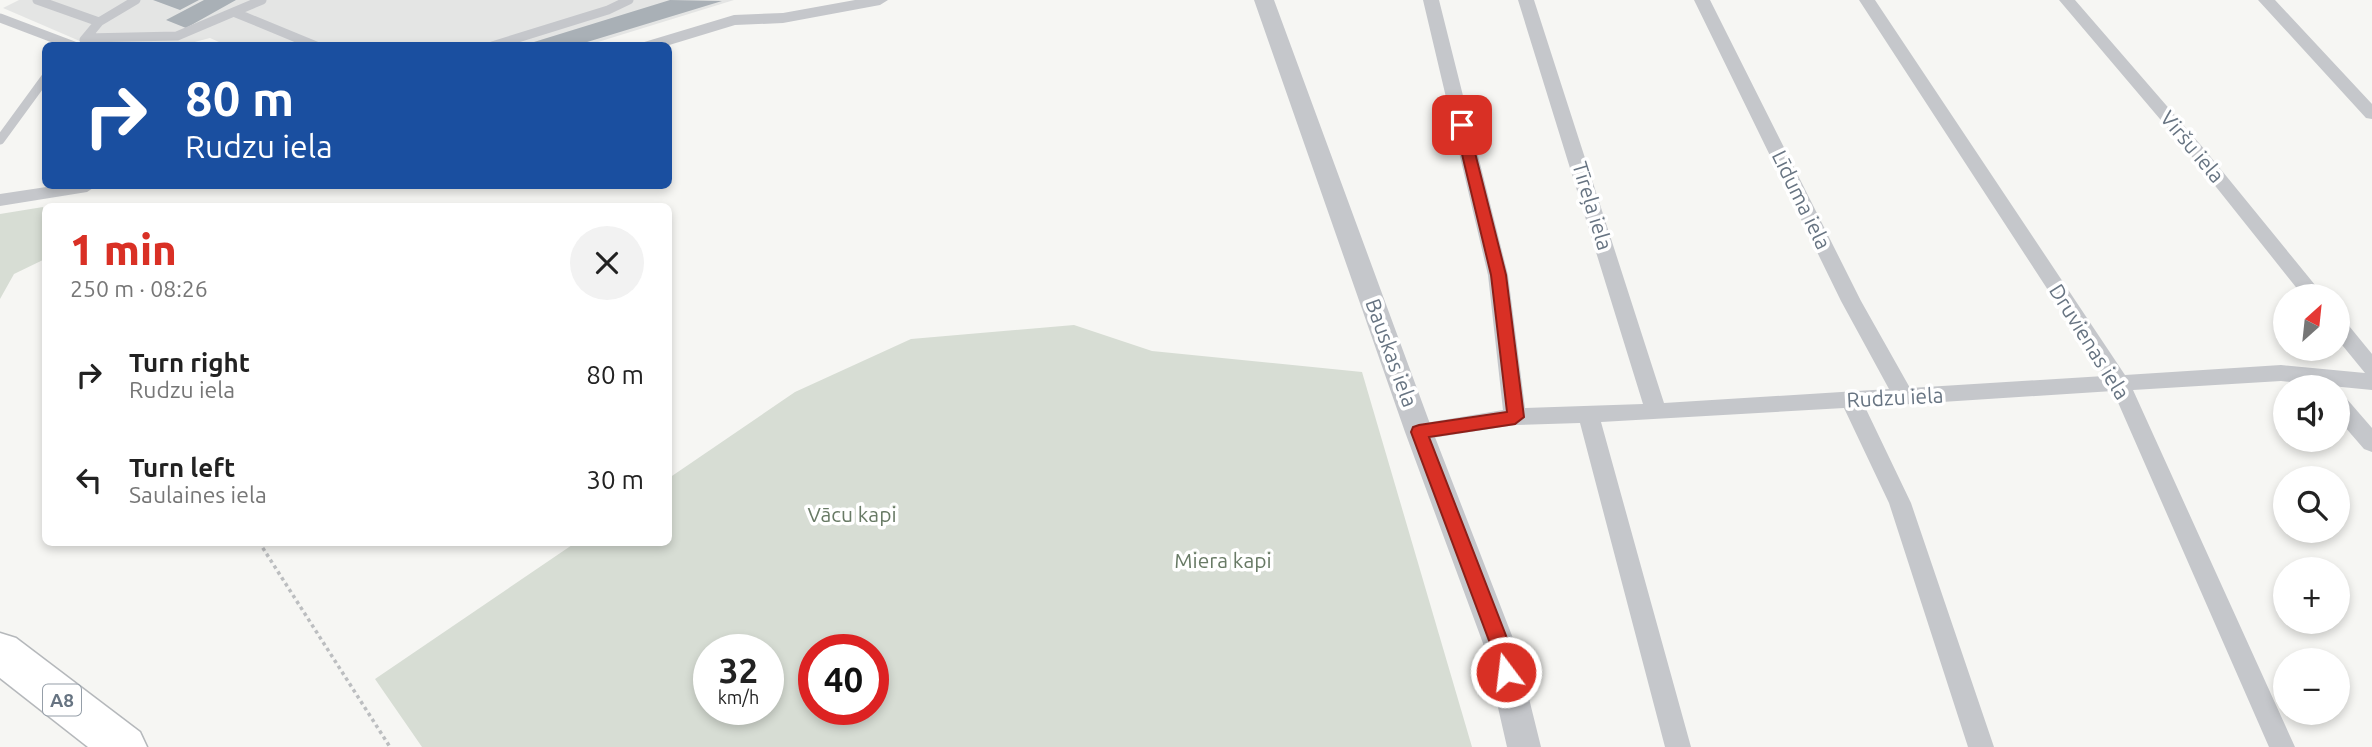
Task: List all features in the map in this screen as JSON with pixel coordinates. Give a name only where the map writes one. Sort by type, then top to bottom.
[{"type":"highway","name":"A8","points":[[0,652],[124,747]]},
{"type":"street","points":[[660,42],[734,20],[783,18],[880,0]]},
{"type":"street","name":"Bauskas iela","points":[[1264,0],[1419,432],[1500,646],[1524,747]]},
{"type":"street","points":[[1431,0],[1498,275],[1515,417]]},
{"type":"street","name":"Tīreļa iela","points":[[1526,0],[1656,412]]},
{"type":"street","name":"Līduma iela","points":[[1702,0],[1851,301],[1904,397]]},
{"type":"street","name":"Druvienas iela","points":[[1867,0],[2120,384],[2282,747]]},
{"type":"street","name":"Viršu iela","points":[[2067,0],[2199,154],[2304,284]]},
{"type":"street","points":[[2266,0],[2372,114]]},
{"type":"street","points":[[0,200],[68,189]]},
{"type":"street","points":[[2350,341],[2372,368]]},
{"type":"street","name":"Rudzu iela","points":[[1419,432],[1515,417],[1656,412],[2281,373],[2289,375]]},
{"type":"street","name":"Rudzu iela","points":[[2350,382],[2372,382]]},
{"type":"street","points":[[1851,400],[1900,503],[1981,747]]},
{"type":"street","points":[[1588,414],[1678,747]]},
{"type":"street","points":[[2350,418],[2372,443]]},
{"type":"lane","points":[[37,0],[99,22]]},
{"type":"lane","points":[[80,42],[99,22],[136,0]]},
{"type":"lane","points":[[86,38],[177,36],[262,0]]},
{"type":"lane","points":[[505,42],[608,10],[629,0]]},
{"type":"lane","points":[[236,13],[306,42]]},
{"type":"lane","points":[[0,18],[64,42]]},
{"type":"lane","points":[[0,140],[42,82]]},
{"type":"path","points":[[262,546],[390,747]]},
{"type":"shaded area","points":[[19,0],[734,0],[598,42],[219,42],[210,38],[195,42],[82,42],[3,8]]},
{"type":"green space","points":[[42,207],[42,260],[14,274],[0,299],[0,214]]},
{"type":"green space","points":[[1074,325],[1152,351],[1362,372],[1472,747],[422,747],[375,679],[571,546],[672,546],[672,476],[795,392],[911,339]]},
{"type":"building","points":[[153,0],[199,0],[180,10]]},
{"type":"building","points":[[204,0],[236,0],[186,28],[166,20]]},
{"type":"building","points":[[670,0],[722,1],[587,42],[534,42]]},
{"type":"route","points":[[1462,125],[1498,275],[1515,417],[1419,432],[1500,646],[1506,672]]},
{"type":"park label","name":"Vācu kapi","points":[[852,515]]},
{"type":"park label","name":"Miera kapi","points":[[1223,561]]}]
